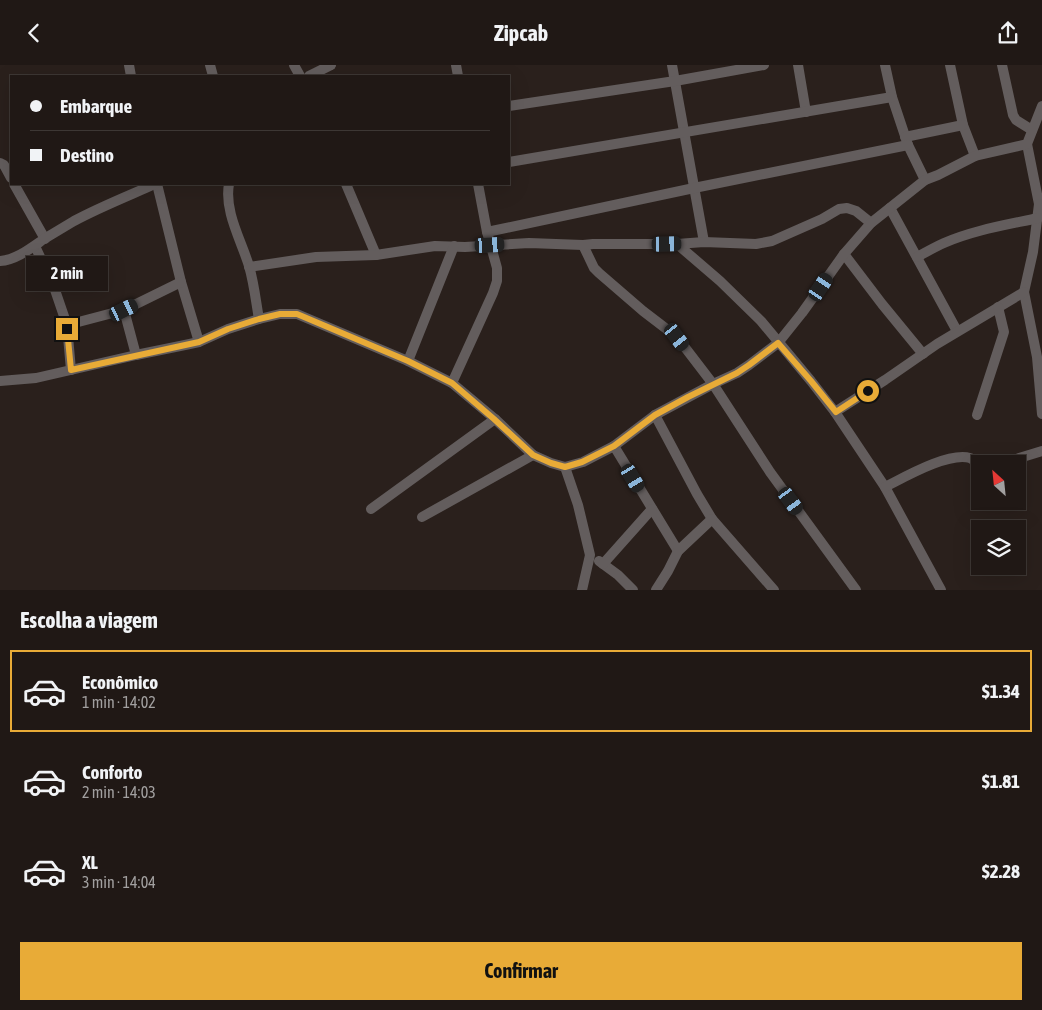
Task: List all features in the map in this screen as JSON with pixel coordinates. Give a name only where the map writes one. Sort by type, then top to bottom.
[{"type":"street","points":[[311,75],[331,65]]},
{"type":"street","points":[[672,65],[704,242]]},
{"type":"street","points":[[510,106],[676,81],[716,69],[764,65]]},
{"type":"street","points":[[798,65],[806,112]]},
{"type":"street","points":[[885,65],[892,97],[906,141],[925,180]]},
{"type":"street","points":[[950,65],[963,125],[975,156]]},
{"type":"street","points":[[1002,65],[1013,115],[1016,121],[1032,130]]},
{"type":"street","points":[[510,162],[892,97]]},
{"type":"street","points":[[1042,106],[1027,144],[1041,205],[1024,292],[1036,357],[1042,414]]},
{"type":"street","points":[[487,232],[906,141],[963,125]]},
{"type":"street","points":[[0,381],[36,378],[199,342],[228,329],[259,319],[280,314],[297,314],[408,361],[452,383],[533,455],[565,467],[582,462],[614,446],[655,415],[737,373],[778,343],[844,254],[871,223],[925,180],[975,156],[1027,144]]},
{"type":"street","points":[[0,163],[4,165],[10,176]]},
{"type":"street","points":[[15,185],[45,239]]},
{"type":"street","points":[[0,261],[15,257],[75,221],[154,185]]},
{"type":"street","points":[[156,185],[181,282],[199,342]]},
{"type":"street","points":[[346,185],[376,255]]},
{"type":"street","points":[[452,383],[497,281],[497,268],[487,232],[478,185]]},
{"type":"street","points":[[228,188],[232,219],[249,267],[259,319]]},
{"type":"street","points":[[249,267],[316,257],[376,255],[435,246],[465,247],[529,243],[583,245],[704,242],[756,244],[772,241],[822,219],[839,209],[848,207],[871,223]]},
{"type":"street","points":[[890,208],[957,331]]},
{"type":"street","points":[[917,257],[959,237],[1038,218]]},
{"type":"street","points":[[677,244],[720,281],[761,321],[836,412],[885,487],[941,590]]},
{"type":"street","points":[[583,245],[598,273],[677,337],[713,384],[770,472],[856,590]]},
{"type":"street","points":[[35,246],[54,287],[67,325],[71,370]]},
{"type":"street","points":[[408,361],[454,246]]},
{"type":"street","points":[[844,254],[923,354]]},
{"type":"street","points":[[67,325],[124,310],[181,282]]},
{"type":"street","points":[[836,412],[957,331],[1024,292]]},
{"type":"street","points":[[977,415],[1004,332],[998,307]]},
{"type":"street","points":[[124,310],[136,355]]},
{"type":"street","points":[[655,415],[712,519],[774,590]]},
{"type":"street","points":[[371,509],[494,419]]},
{"type":"street","points":[[614,446],[678,551]]},
{"type":"street","points":[[1026,456],[1042,451]]},
{"type":"street","points":[[422,517],[533,455]]},
{"type":"street","points":[[885,487],[932,464],[960,458],[971,459]]},
{"type":"street","points":[[565,467],[578,505],[590,555],[582,590]]},
{"type":"street","points":[[603,564],[652,509]]},
{"type":"street","points":[[656,590],[678,551],[712,519]]},
{"type":"street","points":[[590,555],[618,575],[633,590]]},
{"type":"route","points":[[67,329],[71,370],[199,342],[228,329],[259,319],[280,314],[297,314],[408,361],[452,383],[533,455],[565,467],[582,462],[614,446],[655,415],[737,373],[778,343],[836,412],[868,391]]}]
